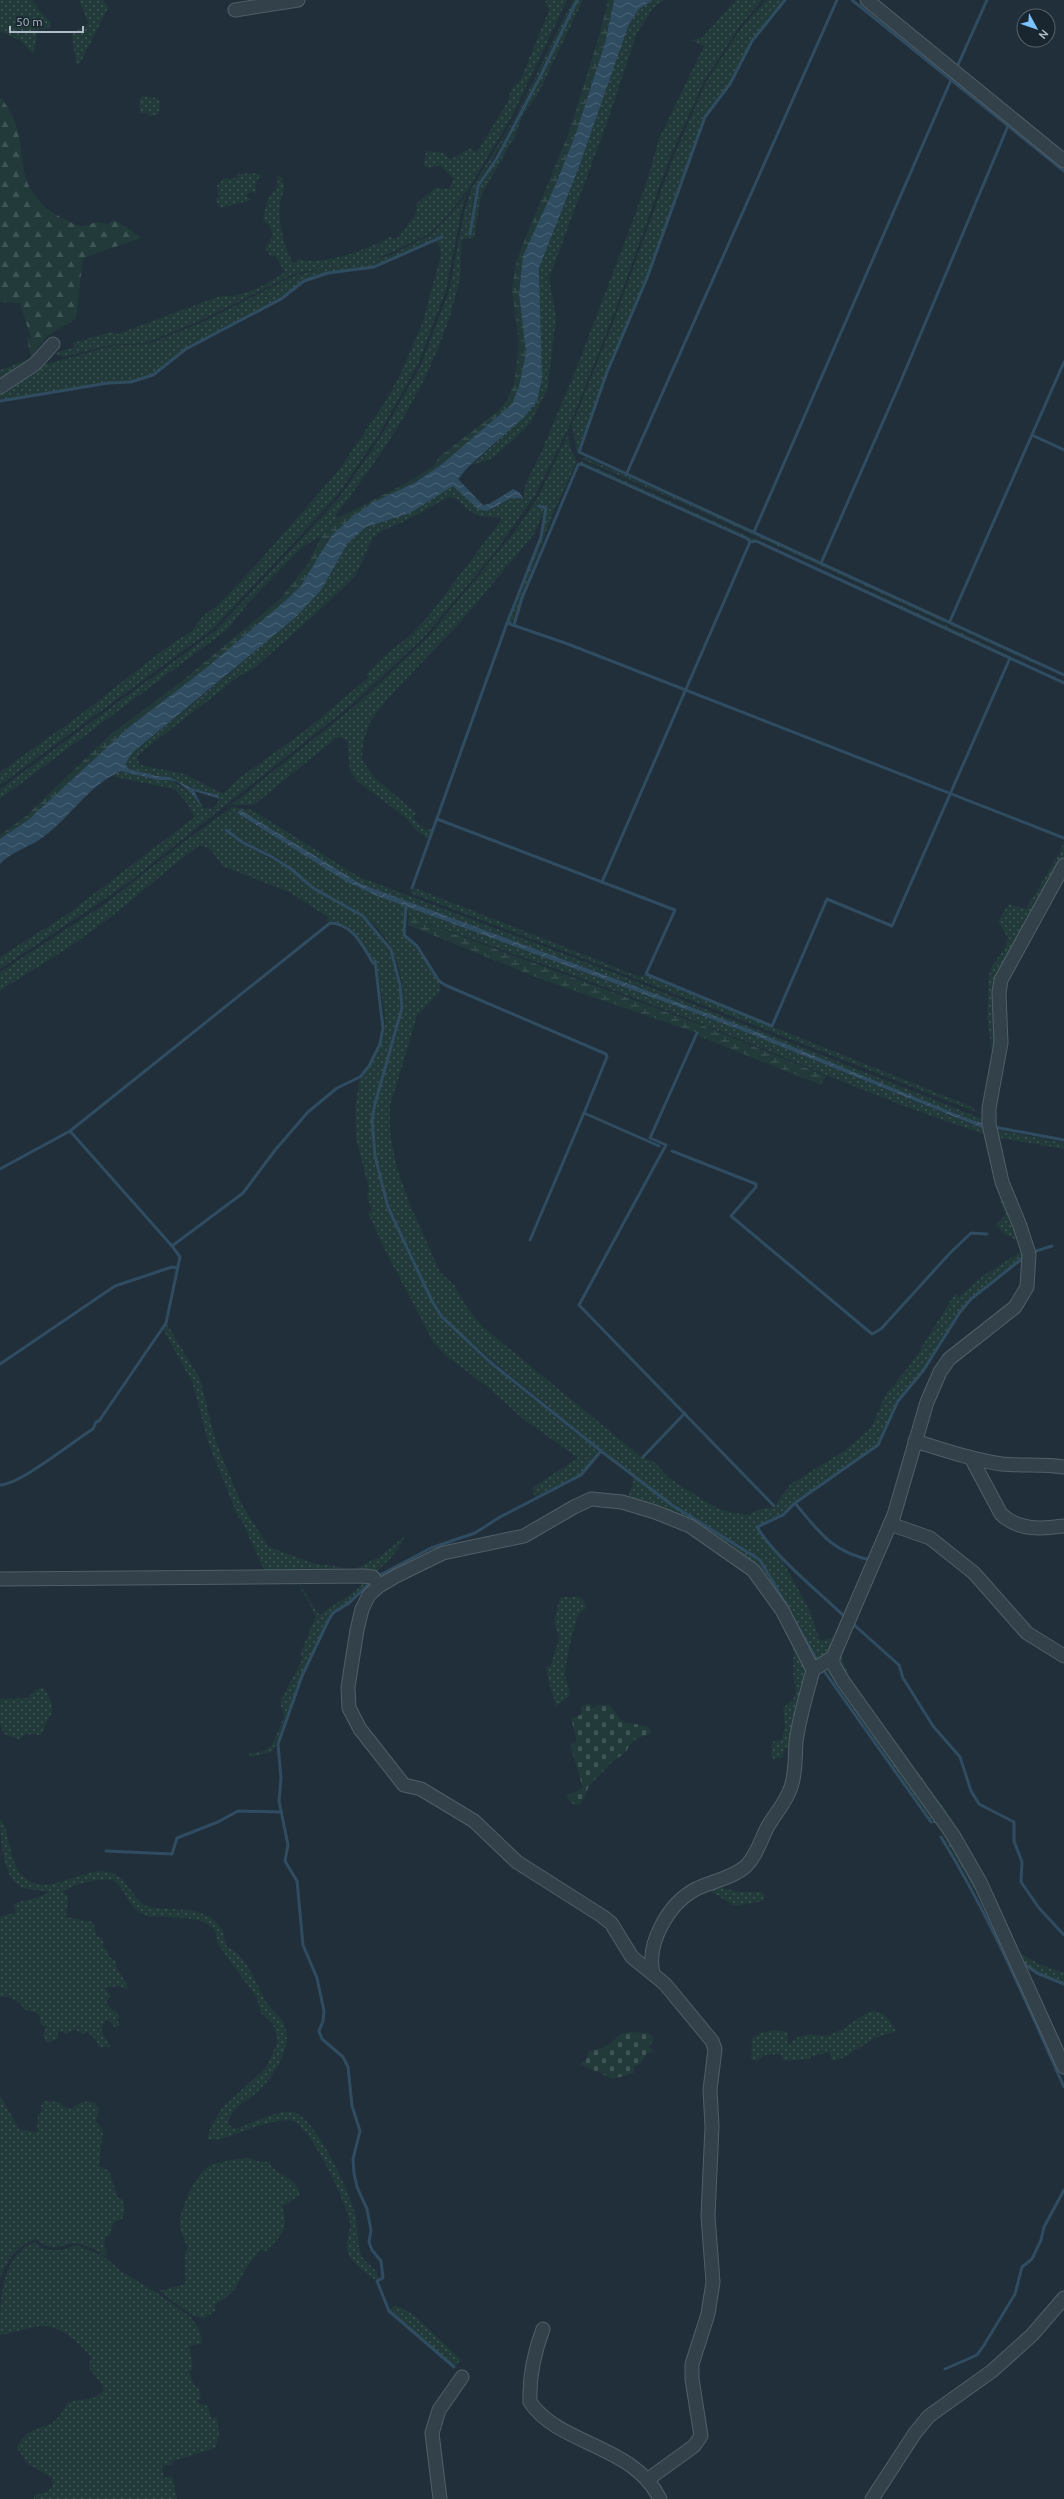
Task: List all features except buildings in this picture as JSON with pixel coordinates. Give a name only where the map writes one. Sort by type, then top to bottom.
[{"type":"street","points":[[235,10],[298,0]]},
{"type":"street","points":[[867,0],[1064,161]]},
{"type":"street","points":[[0,387],[35,364],[53,344]]},
{"type":"street","points":[[1064,865],[1001,980],[999,993],[1001,1043],[989,1108],[990,1130],[1002,1182],[1020,1226],[1029,1254],[1027,1287],[1015,1308],[943,1365],[927,1402],[890,1524],[833,1657],[833,1664],[843,1681],[953,1835],[969,1862],[990,1901],[1064,2067]]},
{"type":"street","points":[[915,1441],[971,1458],[1002,1464],[1027,1466],[1042,1464],[1064,1467]]},
{"type":"street","points":[[971,1458],[1001,1514],[1008,1521],[1039,1530],[1064,1526]]},
{"type":"street","points":[[647,2480],[694,2446],[701,2436],[692,2379],[692,2364],[708,2314],[713,2274],[708,2216],[712,2126],[710,2090],[715,2049],[708,2034],[653,1973],[632,1957],[611,1923],[517,1862],[474,1821],[421,1790],[404,1785],[360,1729],[349,1708],[349,1674],[362,1609],[369,1595],[379,1586],[443,1553],[524,1536],[574,1507],[591,1499],[622,1502],[655,1512],[690,1526],[753,1570],[782,1610],[813,1670],[796,1740],[792,1786],[785,1802],[769,1826],[753,1858],[745,1867],[695,1890],[683,1898],[672,1912],[654,1943],[651,1955],[653,1973]]},
{"type":"street","points":[[890,1524],[930,1538],[974,1573],[1027,1632],[1064,1656]]},
{"type":"street","points":[[0,1579],[364,1576],[373,1577],[379,1586]]},
{"type":"street","points":[[813,1670],[833,1657]]},
{"type":"street","points":[[872,2499],[915,2432],[929,2416],[992,2371],[1032,2335],[1064,2298]]},
{"type":"street","points":[[543,2329],[536,2347],[530,2381],[530,2402],[532,2406],[543,2417],[619,2457],[647,2480],[660,2499]]},
{"type":"street","points":[[440,2499],[432,2433],[440,2410],[462,2377]]},
{"type":"green space","points":[[0,0],[33,0],[32,3],[36,3],[37,8],[51,23],[49,28],[35,30],[37,35],[33,54],[21,41],[0,31]]},
{"type":"green space","points":[[79,0],[103,0],[108,8],[80,63],[76,65],[72,34],[88,23]]},
{"type":"green space","points":[[545,0],[567,0],[512,116],[469,188],[442,222],[429,234],[388,254],[370,260],[294,274],[202,320],[146,343],[111,345],[63,357],[55,353],[75,347],[73,343],[111,332],[118,334],[220,296],[246,293],[270,282],[285,272],[275,255],[271,257],[265,248],[273,235],[270,226],[263,220],[268,200],[277,188],[276,175],[281,177],[283,184],[279,211],[287,251],[293,264],[299,259],[320,261],[345,256],[370,247],[390,237],[394,239],[399,237],[417,212],[416,204],[435,188],[449,189],[454,179],[440,165],[429,168],[424,166],[426,151],[444,153],[450,160],[470,148],[477,152],[507,103],[512,88],[521,79],[549,10]]},
{"type":"green space","points":[[573,0],[576,0],[541,70],[504,140],[477,185],[474,195],[470,226],[471,234],[479,187],[497,159],[542,76],[578,0],[583,0],[537,96],[523,114],[515,136],[481,195],[474,238],[462,239],[460,278],[451,312],[440,344],[411,404],[394,433],[356,489],[335,516],[338,518],[322,535],[302,547],[248,603],[228,629],[0,799],[0,789],[215,631],[338,499],[380,438],[421,365],[449,291],[465,209],[471,189],[515,118]]},
{"type":"green space","points":[[608,0],[614,0],[605,43],[576,133],[555,186],[523,256],[519,293],[526,353],[519,386],[512,404],[441,465],[332,535],[300,587],[285,601],[205,669],[128,728],[28,820],[0,839],[0,835],[26,816],[111,734],[181,682],[279,600],[308,564],[322,535],[338,518],[408,482],[435,465],[438,458],[499,410],[507,400],[514,384],[519,344],[512,290],[516,261],[568,135],[600,33]]},
{"type":"green space","points":[[653,0],[664,0],[653,8],[636,35],[607,123],[549,278],[556,318],[547,390],[530,423],[521,433],[491,459],[469,466],[491,448],[537,401],[542,378],[539,268],[579,167],[629,24],[639,9]]},
{"type":"green space","points":[[736,0],[762,0],[740,26],[704,81],[670,157],[614,314],[569,427],[535,495],[493,555],[425,636],[355,702],[124,886],[0,969],[0,957],[66,915],[195,817],[187,803],[174,789],[111,776],[121,771],[158,780],[170,780],[191,793],[203,808],[213,809],[220,799],[217,795],[191,788],[169,777],[156,776],[129,769],[125,765],[132,753],[226,676],[321,590],[348,543],[366,527],[453,486],[478,509],[511,498],[523,498],[526,483],[540,455],[575,372],[629,231],[648,178],[659,139],[704,46],[691,40],[702,38]],"holes":[[[449,497],[456,499],[478,515],[502,519],[431,613],[412,634],[382,658],[367,674],[368,678],[306,730],[238,779],[223,794],[184,774],[140,765],[137,758],[139,754],[242,674],[252,670],[322,608],[355,576],[373,538],[384,530],[405,521]]]},
{"type":"green space","points":[[766,0],[783,0],[751,40],[729,83],[704,117],[646,278],[606,372],[577,452],[572,425],[616,315],[673,158],[706,82],[742,27]]},
{"type":"green space","points":[[142,96],[157,98],[160,101],[159,114],[150,116],[146,113],[140,113],[139,100]]},
{"type":"green space","points":[[0,97],[11,114],[17,130],[26,177],[32,192],[44,206],[64,219],[80,226],[95,222],[108,224],[113,221],[120,223],[141,238],[83,258],[76,319],[47,336],[31,358],[27,338],[31,338],[20,303],[0,302]]},
{"type":"green space","points":[[253,173],[262,175],[255,182],[256,193],[250,192],[246,196],[251,200],[220,208],[216,200],[219,197],[217,186],[223,179],[236,178],[238,174]]},
{"type":"green space","points":[[467,194],[462,208],[446,290],[418,364],[378,436],[336,497],[213,629],[0,785],[0,772],[76,718],[167,647],[192,631],[203,616],[219,604],[257,564],[339,470],[385,402],[401,373],[422,324],[441,256],[440,247],[434,240],[374,266],[328,273],[304,280],[281,299],[186,348],[153,375],[131,381],[108,382],[0,400],[0,390],[36,367],[111,346],[147,344],[203,322],[295,275],[389,256],[430,235],[443,223]]},
{"type":"green space","points":[[41,355],[0,385],[0,370]]},
{"type":"green space","points":[[568,434],[570,448],[577,461],[551,518],[512,623],[509,622],[542,536],[547,507],[541,505],[539,507],[545,509],[534,534],[462,620],[388,698],[370,722],[363,743],[362,760],[374,777],[416,813],[412,818],[426,830],[432,829],[428,839],[417,831],[405,817],[357,781],[350,770],[347,741],[341,737],[336,738],[256,803],[251,805],[231,805],[357,704],[427,638],[516,530],[538,497]]},
{"type":"green space","points":[[584,457],[950,622],[1064,677],[690,506],[582,459]]},
{"type":"green space","points":[[581,461],[962,633],[1064,682],[755,540],[750,540],[683,508],[580,463]]},
{"type":"green space","points":[[232,807],[252,810],[359,877],[617,974],[985,1120],[1027,1253],[970,1298],[959,1311],[922,1370],[897,1400],[877,1445],[794,1502],[782,1514],[756,1527],[778,1553],[810,1611],[820,1641],[832,1638],[837,1632],[831,1654],[819,1661],[761,1559],[673,1504],[602,1450],[459,1333],[445,1318],[429,1293],[390,1206],[378,1171],[387,1207],[432,1302],[442,1318],[490,1364],[599,1452],[581,1474],[535,1497],[532,1488],[578,1458],[522,1418],[490,1389],[445,1355],[434,1343],[387,1254],[368,1213],[372,1210],[367,1198],[369,1189],[356,1138],[355,1107],[360,1079],[376,1056],[384,1035],[385,1016],[376,960],[372,960],[354,933],[342,924],[334,921],[326,921],[328,917],[289,892],[223,866],[210,849],[200,845],[85,936],[0,991],[0,972],[105,904],[181,844]],"holes":[[[240,810],[361,884],[684,1004],[966,1118],[982,1123],[981,1127],[975,1126],[733,1027],[407,907],[409,917],[629,996],[913,1109],[984,1134],[1002,1208],[1006,1214],[996,1225],[1004,1234],[1020,1241],[1023,1250],[983,1276],[959,1297],[955,1294],[911,1364],[886,1394],[871,1428],[844,1451],[791,1484],[777,1502],[776,1508],[765,1508],[746,1515],[725,1511],[711,1505],[669,1478],[654,1462],[641,1457],[483,1327],[468,1309],[454,1285],[440,1272],[411,1207],[397,1169],[390,1133],[390,1106],[417,1016],[441,990],[439,983],[416,946],[403,935],[406,906],[360,889],[237,814]],[[227,829],[243,840],[272,855],[309,883],[368,919],[385,937],[392,950],[400,973],[403,994],[401,1015],[396,1035],[378,1093],[401,1006],[398,981],[389,951],[363,917],[312,889],[289,869],[241,843],[223,830]],[[377,1097],[373,1118],[373,1134],[371,1119]]]},
{"type":"green space","points":[[1064,841],[1064,860],[999,978],[996,998],[999,1044],[986,1114],[984,1115],[619,972],[410,893],[415,888],[640,977],[644,975],[972,1107],[975,1111],[983,1114],[995,1052],[992,1051],[987,1016],[989,976],[992,966],[1005,948],[1008,938],[998,921],[1009,904],[1026,909],[1059,854]]},
{"type":"green space","points":[[409,917],[702,1025],[826,1076],[821,1085],[701,1037],[697,1033],[538,978],[408,925]]},
{"type":"green space","points":[[993,1129],[1064,1143],[1064,1149],[994,1137]]},
{"type":"green space","points":[[167,1324],[200,1379],[215,1439],[226,1467],[242,1505],[269,1547],[315,1564],[335,1566],[351,1571],[381,1556],[405,1536],[395,1553],[387,1562],[373,1574],[266,1574],[241,1519],[239,1519],[208,1442],[193,1384],[163,1329]]},
{"type":"green space","points":[[633,1477],[673,1506],[760,1561],[817,1663],[815,1664],[751,1565],[627,1500],[633,1484]]},
{"type":"green space","points":[[296,1579],[319,1615],[355,1591],[366,1580],[370,1581],[349,1602],[332,1613],[327,1620],[301,1676],[274,1749],[270,1752],[250,1757],[249,1754],[264,1751],[272,1745],[284,1717],[280,1702],[302,1660],[301,1652],[316,1616]]},
{"type":"green space","points":[[560,1597],[579,1597],[584,1601],[586,1608],[576,1620],[568,1654],[565,1673],[569,1697],[556,1706],[546,1667],[551,1665],[559,1638],[554,1622]]},
{"type":"green space","points":[[789,1636],[811,1670],[794,1748],[785,1748],[783,1757],[773,1759],[771,1754],[772,1742],[782,1739],[785,1726],[783,1708],[793,1700],[796,1692],[793,1672],[794,1652]]},
{"type":"green space","points":[[840,1652],[848,1674],[952,1819],[996,1899],[1018,1952],[1039,1964],[1064,1973],[1064,1983],[1037,1972],[1018,1958],[992,1901],[839,1666]]},
{"type":"green space","points":[[828,1666],[937,1822],[934,1824],[824,1667]]},
{"type":"green space","points":[[44,1687],[52,1704],[52,1714],[48,1719],[41,1735],[25,1734],[19,1739],[4,1734],[0,1724],[0,1699],[27,1698],[37,1689]]},
{"type":"green space","points":[[588,1703],[594,1708],[597,1705],[610,1705],[619,1718],[623,1721],[650,1728],[651,1734],[637,1738],[630,1744],[626,1752],[612,1762],[589,1786],[582,1803],[575,1805],[568,1800],[567,1795],[583,1788],[570,1745],[577,1741],[571,1718],[581,1715],[581,1707]]},
{"type":"green space","points":[[0,1818],[4,1825],[14,1863],[23,1876],[33,1882],[43,1885],[54,1884],[87,1873],[98,1871],[108,1872],[115,1874],[125,1882],[136,1897],[146,1906],[186,1910],[205,1914],[220,1926],[223,1931],[227,1947],[240,1956],[245,1962],[266,2002],[282,2020],[286,2033],[284,2051],[275,2070],[257,2092],[235,2109],[229,2118],[228,2124],[234,2129],[272,2115],[293,2112],[302,2117],[311,2126],[330,2155],[345,2186],[356,2216],[358,2244],[361,2255],[365,2261],[374,2268],[378,2279],[375,2280],[359,2267],[349,2255],[347,2250],[347,2240],[350,2223],[343,2200],[318,2151],[309,2136],[300,2126],[293,2121],[277,2121],[217,2140],[207,2139],[211,2126],[223,2107],[266,2068],[278,2041],[273,2024],[261,2013],[257,1998],[217,1943],[215,1932],[209,1925],[189,1918],[154,1917],[145,1915],[139,1912],[131,1904],[121,1888],[112,1880],[86,1882],[62,1892],[68,1896],[66,1917],[93,1922],[97,1937],[101,1937],[104,1942],[102,1947],[107,1950],[109,1957],[116,1961],[116,1967],[128,1986],[126,1989],[118,1986],[105,1988],[111,1996],[106,2002],[111,2009],[117,2013],[119,2017],[117,2020],[120,2025],[115,2028],[109,2020],[104,2022],[102,2026],[103,2035],[110,2047],[99,2047],[96,2040],[88,2032],[83,2034],[74,2029],[66,2034],[62,2031],[58,2032],[58,2038],[47,2043],[43,2036],[46,2027],[41,2025],[39,2014],[24,2009],[19,2002],[9,1997],[0,1997],[0,1916],[16,1913],[13,1904],[40,1897],[49,1892],[21,1887],[10,1875],[6,1866],[2,1845]]},
{"type":"green space","points":[[941,1832],[944,1832],[950,1838],[1008,1949],[1004,1951],[984,1906]]},
{"type":"green space","points":[[711,1886],[740,1892],[761,1892],[765,1895],[763,1901],[735,1906],[705,1888]]},
{"type":"green space","points":[[871,2011],[884,2015],[896,2031],[875,2038],[843,2058],[832,2061],[830,2052],[812,2056],[809,2059],[784,2061],[780,2054],[764,2055],[758,2061],[751,2059],[752,2038],[760,2033],[773,2030],[787,2032],[789,2045],[801,2036],[823,2036],[835,2033]]},
{"type":"green space","points":[[630,2032],[647,2033],[652,2036],[653,2040],[649,2047],[655,2051],[647,2053],[640,2064],[634,2066],[634,2073],[613,2079],[580,2064],[586,2060],[589,2051],[605,2047],[621,2034]]},
{"type":"green space","points":[[0,2096],[20,2130],[37,2132],[38,2115],[42,2111],[41,2105],[45,2101],[60,2102],[63,2107],[71,2109],[82,2102],[88,2101],[95,2103],[99,2109],[96,2121],[103,2130],[99,2166],[109,2171],[118,2198],[122,2199],[125,2209],[122,2219],[114,2222],[109,2235],[105,2238],[104,2243],[107,2257],[96,2250],[81,2244],[73,2243],[58,2247],[49,2247],[40,2243],[36,2239],[29,2242],[13,2254],[0,2279]]},
{"type":"green space","points":[[251,2158],[255,2161],[269,2162],[276,2171],[295,2184],[300,2195],[282,2207],[285,2221],[283,2231],[266,2251],[260,2250],[246,2268],[235,2289],[223,2300],[215,2304],[215,2311],[204,2318],[193,2316],[159,2291],[185,2284],[185,2253],[188,2248],[180,2225],[182,2210],[189,2192],[199,2176],[209,2166],[229,2160]]},
{"type":"green space","points":[[35,2242],[41,2248],[49,2250],[63,2250],[75,2245],[102,2255],[122,2272],[157,2293],[191,2317],[200,2331],[202,2343],[189,2346],[193,2369],[189,2372],[194,2385],[199,2388],[201,2399],[197,2400],[198,2403],[208,2406],[211,2418],[217,2417],[219,2436],[215,2448],[173,2461],[172,2465],[162,2465],[164,2478],[172,2476],[177,2499],[34,2499],[35,2495],[48,2492],[53,2485],[52,2478],[27,2463],[17,2448],[21,2440],[31,2431],[46,2426],[56,2420],[68,2402],[94,2398],[103,2391],[103,2386],[89,2368],[91,2357],[76,2341],[58,2329],[44,2326],[33,2327],[0,2335],[4,2281],[15,2258],[23,2249]]},
{"type":"green space","points":[[396,2305],[414,2315],[461,2360],[455,2366],[390,2310]]},
{"type":"water","points":[[614,0],[653,0],[639,9],[629,24],[579,167],[539,268],[542,378],[537,401],[524,417],[469,466],[458,479],[483,505],[489,504],[513,489],[519,492],[523,498],[511,498],[487,511],[478,509],[453,486],[410,513],[366,527],[348,543],[321,590],[296,617],[132,753],[125,765],[129,769],[156,776],[169,777],[191,788],[217,795],[220,799],[194,791],[203,808],[191,793],[178,782],[158,780],[121,771],[98,785],[50,832],[39,840],[8,857],[0,864],[0,839],[28,820],[128,728],[205,669],[285,601],[300,587],[332,535],[352,517],[372,503],[414,483],[441,465],[512,404],[519,386],[526,353],[519,293],[523,256],[555,186],[576,133],[605,43]]},
{"type":"water","points":[[240,810],[361,884],[747,1028],[966,1118],[982,1123],[982,1128],[733,1027],[375,895],[347,882],[237,813]]},
{"type":"waterway","points":[[470,234],[478,186],[497,158],[541,75],[577,0]]},
{"type":"waterway","points":[[785,0],[752,41],[730,84],[705,117],[647,278],[607,372],[579,452],[1064,675]]},
{"type":"waterway","points":[[626,475],[837,0]]},
{"type":"waterway","points":[[852,0],[1064,171]]},
{"type":"waterway","points":[[957,67],[987,0]]},
{"type":"waterway","points":[[754,532],[951,80]]},
{"type":"waterway","points":[[821,563],[900,383],[1008,126]]},
{"type":"waterway","points":[[0,401],[108,383],[131,382],[153,375],[186,349],[281,299],[304,281],[328,273],[374,267],[442,237]]},
{"type":"waterway","points":[[950,621],[1064,362]]},
{"type":"waterway","points":[[1032,435],[1064,450]]},
{"type":"waterway","points":[[514,625],[522,598],[578,465],[581,464],[748,539],[750,542],[756,541],[1064,683]]},
{"type":"waterway","points":[[412,888],[507,623],[541,537],[546,508],[539,506]]},
{"type":"waterway","points":[[602,882],[750,542]]},
{"type":"waterway","points":[[507,623],[568,644],[1064,838]]},
{"type":"waterway","points":[[437,819],[675,910],[646,974],[772,1026],[827,899],[892,926],[1010,658]]},
{"type":"waterway","points":[[226,830],[242,842],[272,857],[291,869],[313,888],[363,916],[391,950],[400,985],[402,1008],[375,1104],[372,1120],[375,1156],[388,1207],[432,1301],[442,1317],[490,1362],[601,1451],[672,1505],[760,1560],[788,1608]]},
{"type":"waterway","points":[[406,906],[404,935],[417,946],[439,981],[445,985],[606,1054],[607,1057],[584,1113],[659,1146]]},
{"type":"waterway","points":[[0,1169],[70,1131],[330,923],[338,924],[351,931],[361,943],[373,963]]},
{"type":"waterway","points":[[70,1131],[172,1246],[243,1193],[276,1149],[308,1112],[337,1088],[360,1077],[369,1066],[380,1044],[383,1028],[375,961]]},
{"type":"waterway","points":[[697,1033],[650,1138],[666,1145],[579,1305],[774,1506]]},
{"type":"waterway","points":[[530,1240],[584,1113]]},
{"type":"waterway","points":[[994,1127],[1064,1140]]},
{"type":"waterway","points":[[672,1151],[756,1184],[756,1187],[731,1216],[872,1334],[881,1329],[950,1253],[971,1233],[987,1234]]},
{"type":"waterway","points":[[0,1485],[20,1478],[46,1462],[93,1429],[96,1422],[99,1421],[166,1323],[180,1257],[172,1246]]},
{"type":"waterway","points":[[1033,1252],[1052,1246]]},
{"type":"waterway","points":[[845,1617],[786,1562],[765,1539],[757,1527],[783,1515],[795,1503],[878,1445],[898,1401],[923,1371],[960,1312],[971,1299],[1023,1258]]},
{"type":"waterway","points":[[0,1364],[115,1286],[172,1267],[177,1268]]},
{"type":"waterway","points":[[643,1457],[685,1413]]},
{"type":"waterway","points":[[380,1575],[431,1548],[475,1533],[500,1517],[581,1475],[601,1451]]},
{"type":"waterway","points":[[795,1503],[819,1532],[836,1546],[846,1552],[871,1560]]},
{"type":"waterway","points":[[371,1582],[349,1603],[333,1613],[328,1621],[302,1676],[278,1744],[281,1778],[279,1801],[288,1845],[285,1861],[297,1881],[303,1945],[317,1978],[324,2011],[323,2021],[319,2031],[322,2039],[343,2057],[348,2067],[352,2106],[360,2131],[353,2159],[354,2173],[357,2187],[367,2209],[371,2230],[369,2242],[372,2250],[381,2261],[383,2278],[377,2281],[389,2311],[454,2367]]},
{"type":"waterway","points":[[794,1620],[818,1662]]},
{"type":"waterway","points":[[852,1623],[899,1665],[903,1678],[933,1726],[960,1757],[971,1791],[979,1804],[1014,1822],[1014,1841],[1022,1862],[1021,1882],[1039,1908],[1064,1935]]},
{"type":"waterway","points":[[824,1671],[931,1822]]},
{"type":"waterway","points":[[106,1851],[172,1854],[177,1838],[218,1822],[238,1811],[281,1812]]},
{"type":"waterway","points":[[941,1837],[976,1897],[1021,1991],[1064,2087]]},
{"type":"waterway","points":[[1023,1963],[1037,1973],[1064,1984]]},
{"type":"waterway","points":[[945,2369],[977,2355],[984,2345],[1015,2294],[1022,2267],[1032,2259],[1041,2240],[1044,2227],[1064,2190]]}]
